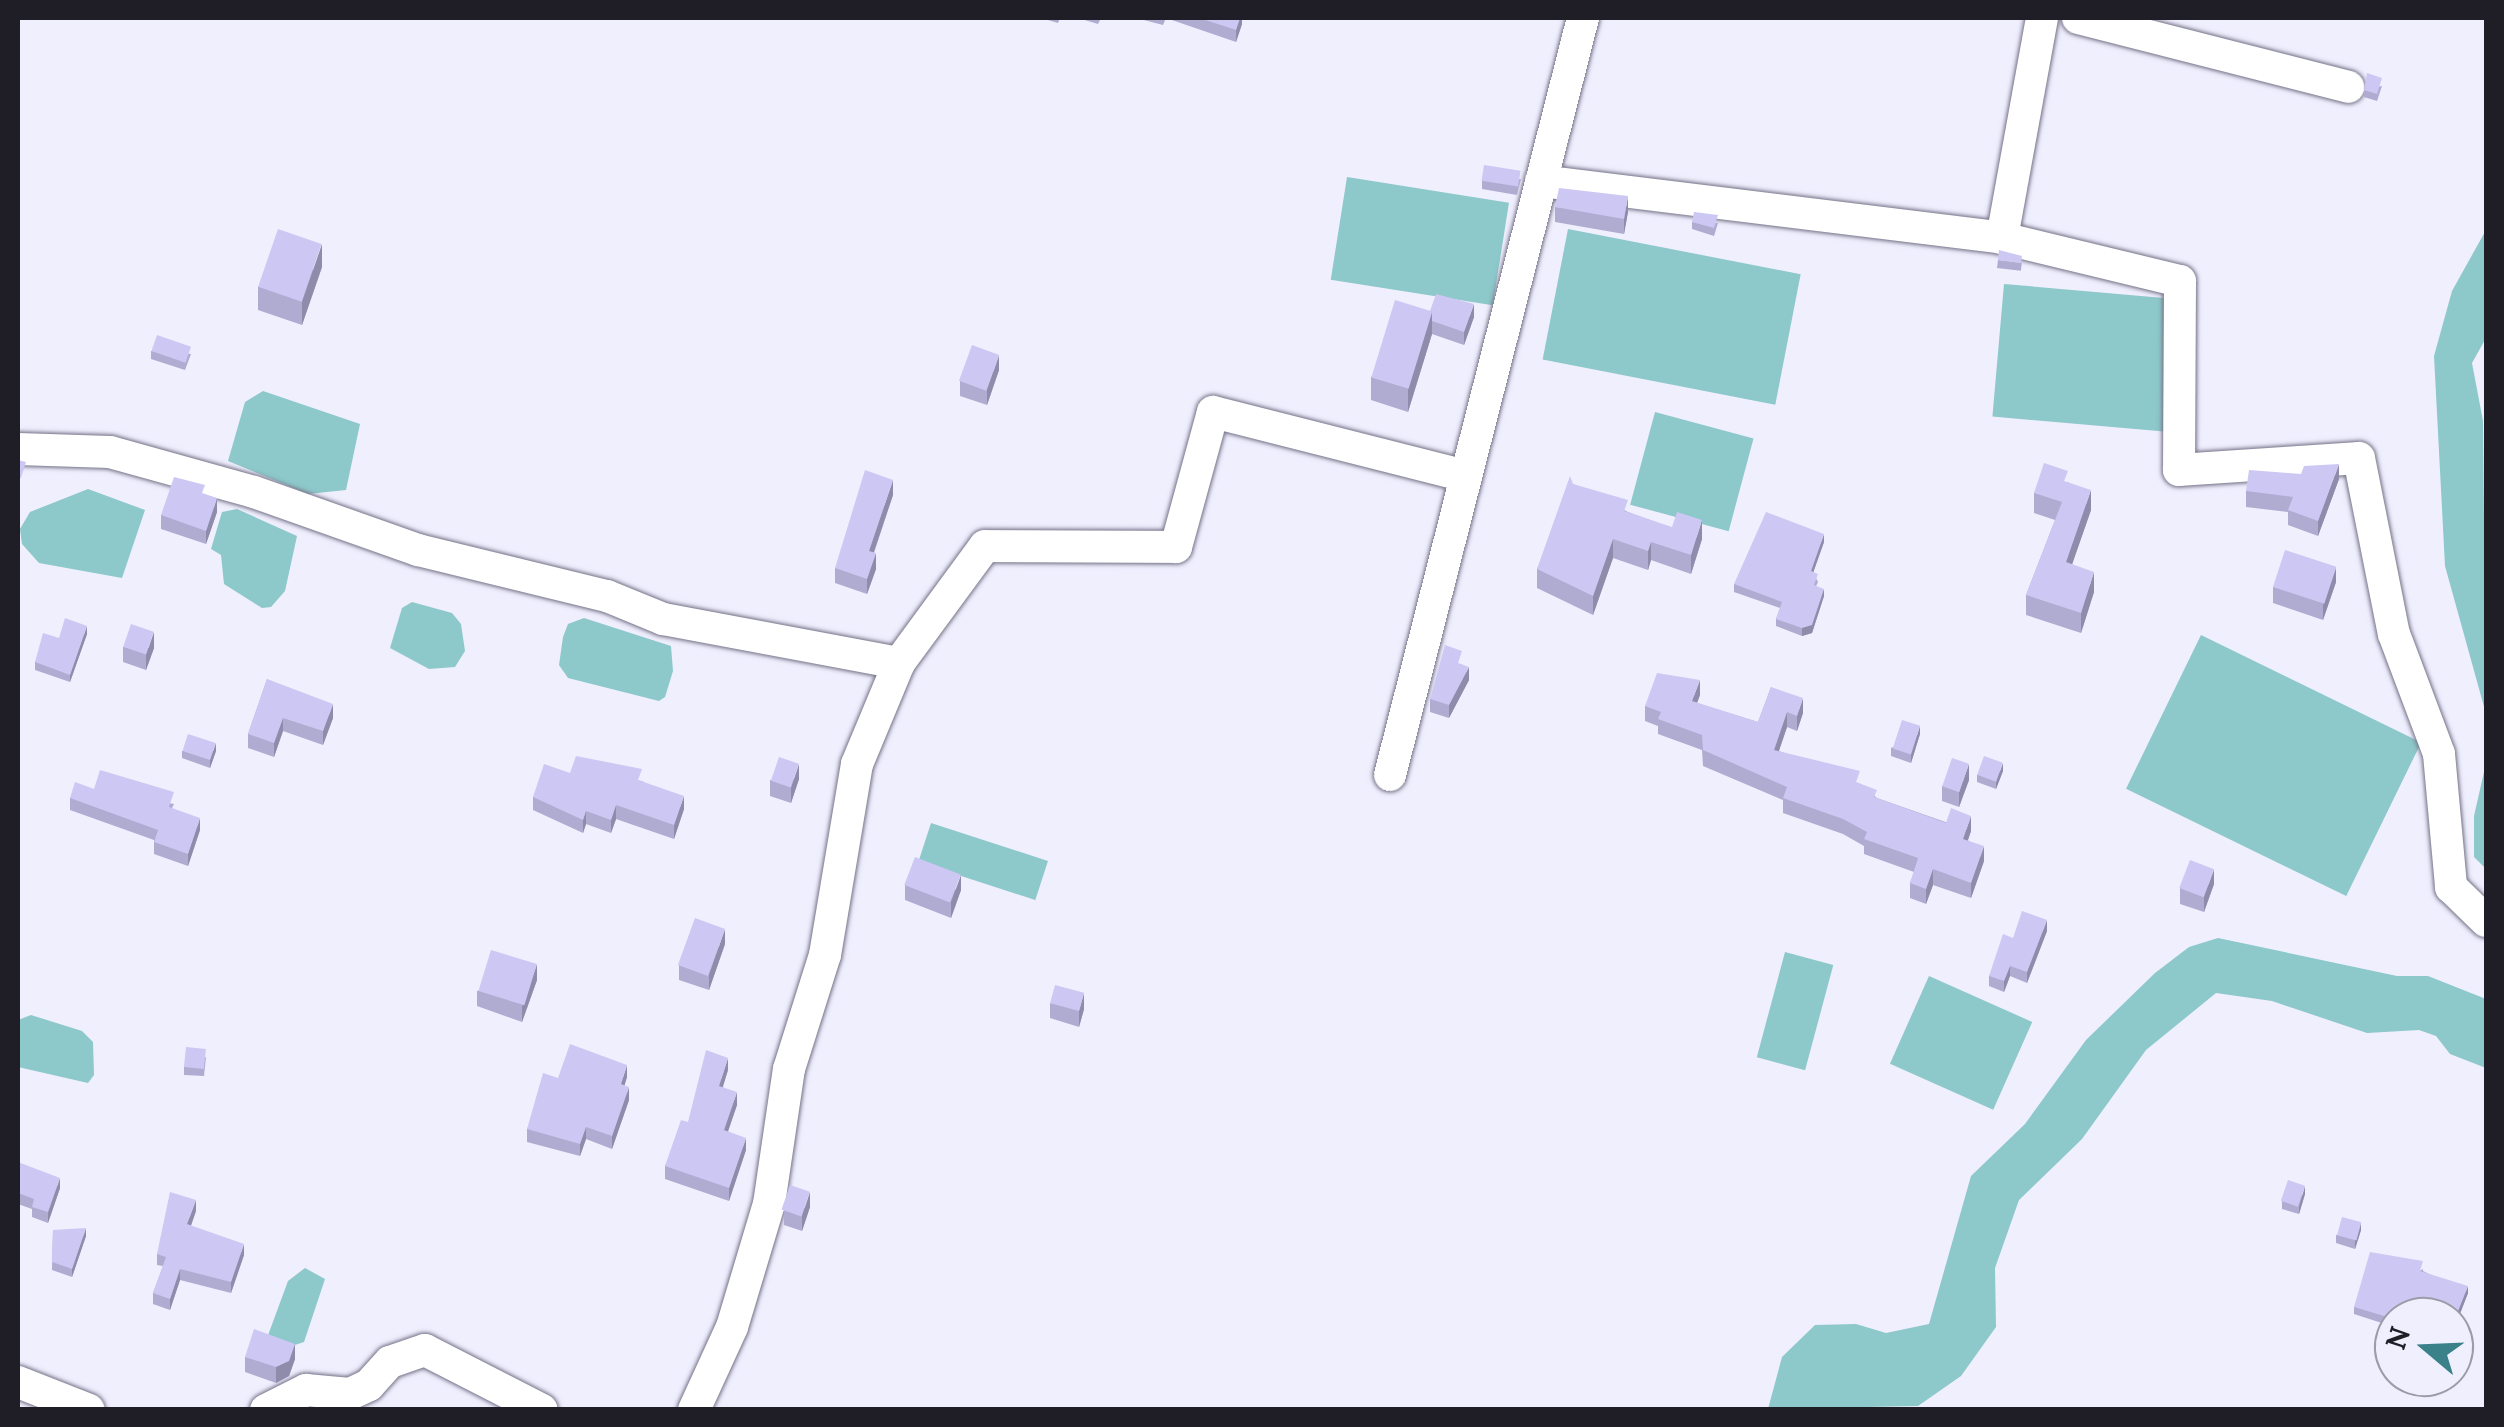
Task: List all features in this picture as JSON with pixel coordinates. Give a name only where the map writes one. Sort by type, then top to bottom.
[{"type":"street","points":[[1390,775],[1583,18]]},
{"type":"street","points":[[2002,238],[2042,18]]},
{"type":"street","points":[[2078,18],[2348,86]]},
{"type":"street","points":[[1540,181],[2002,238],[2180,281],[2179,470],[2359,458],[2394,634],[2440,754],[2451,888],[2486,921]]},
{"type":"street","points":[[694,1410],[732,1326],[769,1204],[788,1069],[824,955],[857,764],[900,663],[984,546],[1176,548],[1213,412],[1466,476]]},
{"type":"street","points":[[18,449],[110,452],[254,492],[418,550],[606,596],[662,619],[900,663]]},
{"type":"street","points":[[266,1410],[306,1390],[350,1394],[369,1385],[390,1362],[425,1350],[542,1410]]},
{"type":"street","points":[[18,1382],[89,1410]]},
{"type":"shaded area","points":[[1347,177],[1509,203],[1493,305],[1331,280]]},
{"type":"shaded area","points":[[1568,229],[1801,274],[1775,405],[1543,360]]},
{"type":"shaded area","points":[[2486,230],[2486,338],[2472,363],[2483,421],[2486,714],[2445,566],[2434,356],[2452,291]]},
{"type":"shaded area","points":[[2004,284],[2178,299],[2167,432],[1992,416]]},
{"type":"shaded area","points":[[263,391],[360,424],[346,490],[308,494],[228,461],[245,402]]},
{"type":"shaded area","points":[[1655,412],[1754,438],[1729,531],[1630,505]]},
{"type":"shaded area","points":[[88,489],[145,510],[122,578],[39,563],[22,544],[20,529],[30,512]]},
{"type":"shaded area","points":[[237,509],[297,536],[285,591],[271,607],[262,608],[224,584],[221,555],[211,549],[222,512]]},
{"type":"shaded area","points":[[412,602],[452,613],[461,624],[465,651],[455,667],[429,669],[390,648],[402,608]]},
{"type":"shaded area","points":[[584,618],[671,646],[673,671],[665,697],[659,701],[568,678],[559,665],[563,637],[568,624]]},
{"type":"shaded area","points":[[2201,635],[2421,742],[2346,896],[2126,789]]},
{"type":"shaded area","points":[[2486,763],[2486,869],[2474,857],[2474,816]]},
{"type":"shaded area","points":[[931,823],[1048,861],[1035,900],[918,862]]},
{"type":"shaded area","points":[[2218,938],[2397,976],[2428,976],[2486,999],[2486,1068],[2450,1054],[2436,1036],[2419,1030],[2367,1033],[2272,1001],[2216,993],[2146,1050],[2082,1139],[2019,1200],[1995,1268],[1996,1327],[1961,1376],[1918,1406],[1768,1409],[1782,1357],[1815,1325],[1856,1324],[1886,1333],[1929,1324],[1971,1176],[2025,1124],[2086,1040],[2155,973],[2189,947]]},
{"type":"shaded area","points":[[1785,952],[1833,965],[1805,1070],[1757,1057]]},
{"type":"shaded area","points":[[1929,976],[2032,1022],[1993,1110],[1890,1064]]},
{"type":"shaded area","points":[[31,1015],[82,1031],[93,1042],[94,1075],[88,1083],[18,1067],[18,1020]]},
{"type":"shaded area","points":[[305,1268],[325,1279],[304,1342],[292,1346],[267,1338],[288,1281]]},
{"type":"building","points":[[1199,18],[1240,18],[1236,30]]},
{"type":"building","points":[[2367,73],[2382,78],[2377,94],[2364,90]]},
{"type":"building","points":[[1484,165],[1521,171],[1518,187],[1481,181]]},
{"type":"building","points":[[1559,188],[1628,196],[1624,219],[1555,207]]},
{"type":"building","points":[[1694,212],[1718,215],[1714,228],[1692,222]]},
{"type":"building","points":[[278,229],[321,244],[302,302],[258,287]]},
{"type":"building","points":[[1999,250],[2022,256],[2021,263],[1998,260]]},
{"type":"building","points":[[1436,294],[1474,304],[1464,332],[1432,321],[1430,311]]},
{"type":"building","points":[[1395,300],[1432,311],[1409,389],[1371,377]]},
{"type":"building","points":[[157,335],[191,347],[186,363],[151,351]]},
{"type":"building","points":[[972,345],[999,355],[986,391],[959,381]]},
{"type":"building","points":[[18,460],[26,462],[21,478],[18,477]]},
{"type":"building","points":[[2044,463],[2068,471],[2064,481],[2091,490],[2066,562],[2094,572],[2081,613],[2026,595],[2062,502],[2034,493]]},
{"type":"building","points":[[2339,464],[2318,521],[2288,510],[2293,497],[2246,491],[2249,470],[2301,474],[2304,466]]},
{"type":"building","points":[[865,470],[893,480],[869,551],[876,553],[867,579],[835,568]]},
{"type":"building","points":[[1570,476],[1573,484],[1628,500],[1624,511],[1672,527],[1677,512],[1702,520],[1691,555],[1651,542],[1648,551],[1613,539],[1593,596],[1537,569]]},
{"type":"building","points":[[174,477],[205,485],[202,493],[217,498],[206,531],[161,515]]},
{"type":"building","points":[[1766,512],[1824,534],[1811,571],[1818,574],[1814,585],[1824,589],[1812,625],[1802,628],[1776,619],[1782,602],[1734,584]]},
{"type":"building","points":[[2285,550],[2336,567],[2324,604],[2273,587]]},
{"type":"building","points":[[65,618],[87,626],[70,675],[35,662],[43,633],[59,638]]},
{"type":"building","points":[[131,624],[154,632],[146,655],[123,647]]},
{"type":"building","points":[[1445,645],[1462,651],[1458,663],[1469,667],[1449,705],[1430,699]]},
{"type":"building","points":[[1657,673],[1700,680],[1692,701],[1758,722],[1771,687],[1803,698],[1797,716],[1787,712],[1774,750],[1860,771],[1856,782],[1877,790],[1874,797],[1946,823],[1951,808],[1971,816],[1963,839],[1984,846],[1971,883],[1933,869],[1926,889],[1910,883],[1918,858],[1864,839],[1867,832],[1843,819],[1783,798],[1787,787],[1703,750],[1702,735],[1658,719],[1661,712],[1645,706]]},
{"type":"building","points":[[267,679],[333,704],[323,731],[283,718],[274,743],[248,734]]},
{"type":"building","points":[[1902,720],[1920,726],[1911,754],[1893,749]]},
{"type":"building","points":[[188,734],[216,743],[210,760],[182,751]]},
{"type":"building","points":[[576,756],[642,769],[638,780],[684,796],[674,825],[616,805],[611,820],[586,811],[583,820],[533,797],[544,764],[570,773]]},
{"type":"building","points":[[1984,756],[2003,763],[1996,782],[1977,775]]},
{"type":"building","points":[[779,757],[799,764],[791,787],[771,781]]},
{"type":"building","points":[[1952,758],[1969,764],[1959,792],[1942,786]]},
{"type":"building","points":[[100,770],[174,792],[169,807],[200,818],[188,854],[154,842],[158,830],[70,798],[75,782],[94,789]]},
{"type":"building","points":[[915,857],[961,875],[950,903],[904,885]]},
{"type":"building","points":[[2190,860],[2214,869],[2204,897],[2179,888]]},
{"type":"building","points":[[2022,911],[2047,920],[2027,972],[2010,966],[2004,981],[1989,976],[2003,934],[2013,938]]},
{"type":"building","points":[[695,918],[725,929],[708,976],[678,965]]},
{"type":"building","points":[[491,950],[537,964],[524,1005],[478,991]]},
{"type":"building","points":[[1055,985],[1084,993],[1079,1011],[1050,1003]]},
{"type":"building","points":[[570,1044],[627,1065],[621,1084],[629,1087],[612,1136],[586,1127],[580,1144],[527,1129],[543,1073],[558,1078]]},
{"type":"building","points":[[186,1047],[206,1049],[204,1069],[184,1067]]},
{"type":"building","points":[[706,1050],[728,1058],[719,1086],[737,1092],[724,1130],[746,1138],[729,1188],[665,1166],[681,1120],[688,1122]]},
{"type":"building","points":[[18,1162],[60,1178],[48,1212],[32,1207],[34,1199],[18,1193]]},
{"type":"building","points":[[2288,1180],[2305,1186],[2298,1207],[2281,1201]]},
{"type":"building","points":[[790,1185],[810,1192],[801,1216],[782,1210]]},
{"type":"building","points":[[170,1192],[196,1200],[187,1224],[244,1244],[231,1282],[180,1269],[170,1299],[153,1293],[166,1257],[157,1254]]},
{"type":"building","points":[[2342,1217],[2361,1222],[2356,1241],[2337,1235]]},
{"type":"building","points":[[86,1228],[72,1269],[52,1262],[53,1230]]},
{"type":"building","points":[[2370,1252],[2423,1261],[2420,1271],[2468,1286],[2464,1297],[2374,1297],[2374,1313],[2354,1307]]},
{"type":"building","points":[[254,1329],[295,1344],[289,1361],[276,1367],[245,1357]]}]
